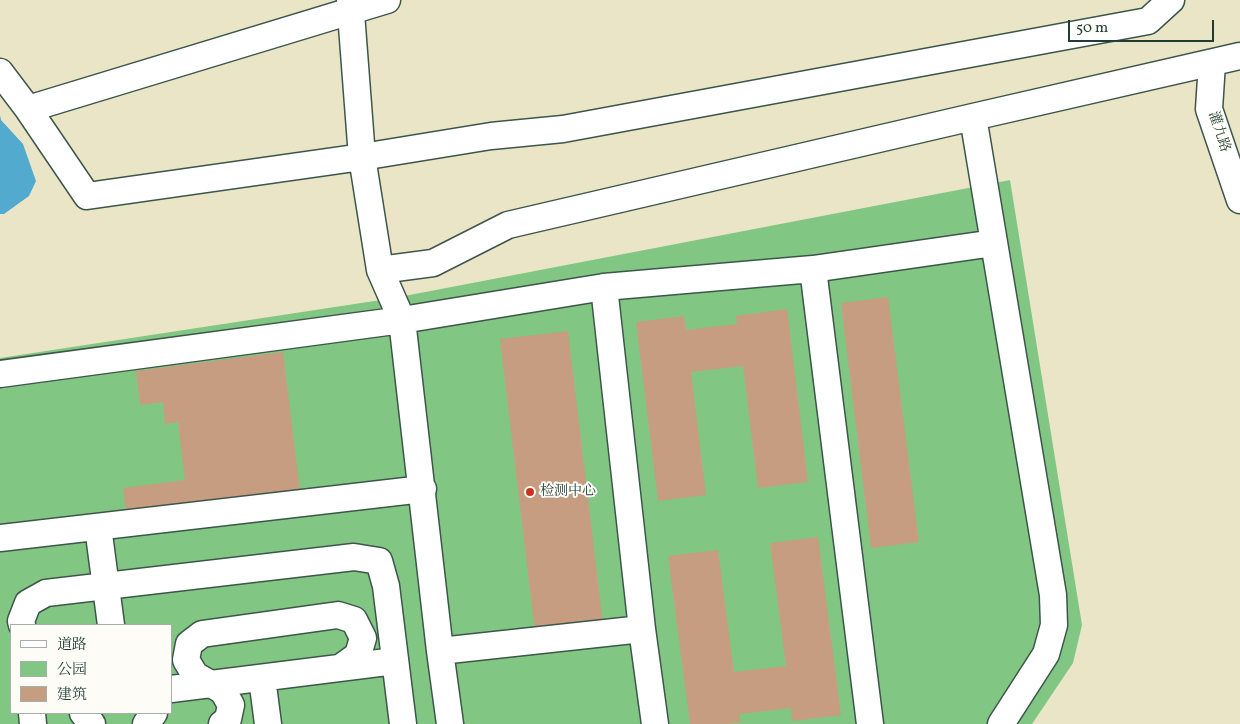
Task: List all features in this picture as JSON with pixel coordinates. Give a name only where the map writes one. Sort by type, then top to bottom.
[{"type":"street","points":[[28,109],[351,5],[387,0]]},
{"type":"street","points":[[0,72],[28,109],[87,196],[362,157],[491,136],[563,129],[1148,21],[1171,0]]},
{"type":"street","points":[[351,5],[362,157],[380,270],[402,320],[450,724]]},
{"type":"street","points":[[380,270],[433,263],[508,226],[1240,56]]},
{"type":"street","name":"灌九路","points":[[1212,63],[1209,109],[1240,200]]},
{"type":"street","points":[[973,117],[1053,595],[1054,625],[1046,654],[1001,724]]},
{"type":"street","points":[[0,374],[402,320],[604,287],[812,269],[994,243]]},
{"type":"street","points":[[812,269],[870,724]]},
{"type":"street","points":[[604,287],[642,629],[655,724]]},
{"type":"street","points":[[0,538],[423,490]]},
{"type":"street","points":[[98,527],[111,624]]},
{"type":"street","points":[[22,624],[21,620],[28,603],[46,593],[354,557],[379,561],[386,586],[403,724]]},
{"type":"street","points":[[222,724],[228,719],[231,705],[223,691],[195,675],[186,660],[189,644],[202,634],[338,615],[354,620],[363,638],[358,655],[340,668]]},
{"type":"street","points":[[440,651],[642,629]]},
{"type":"street","points":[[172,689],[395,661]]},
{"type":"street","points":[[262,678],[268,724]]},
{"type":"street","points":[[84,714],[92,724]]},
{"type":"green space","name":"检测中心","points":[[1010,180],[1082,625],[1073,663],[1032,724],[0,724],[0,358],[394,298]]},
{"type":"water","points":[[0,115],[1,120],[23,144],[36,181],[29,196],[4,214],[0,214]]},
{"type":"building","points":[[888,297],[919,542],[871,548],[841,303]]},
{"type":"building","points":[[787,309],[808,482],[758,488],[743,366],[691,372],[706,495],[658,501],[636,322],[684,316],[686,330],[737,324],[736,316]]},
{"type":"building","points":[[568,331],[603,624],[535,632],[500,339]]},
{"type":"building","points":[[283,352],[300,491],[126,512],[123,488],[185,480],[178,422],[165,424],[163,402],[140,405],[136,371]]},
{"type":"building","points":[[818,537],[841,715],[792,721],[791,708],[739,714],[741,722],[690,724],[668,556],[718,550],[734,672],[786,666],[770,543]]},
{"type":"place","name":"检测中心","points":[[530,492]]}]
